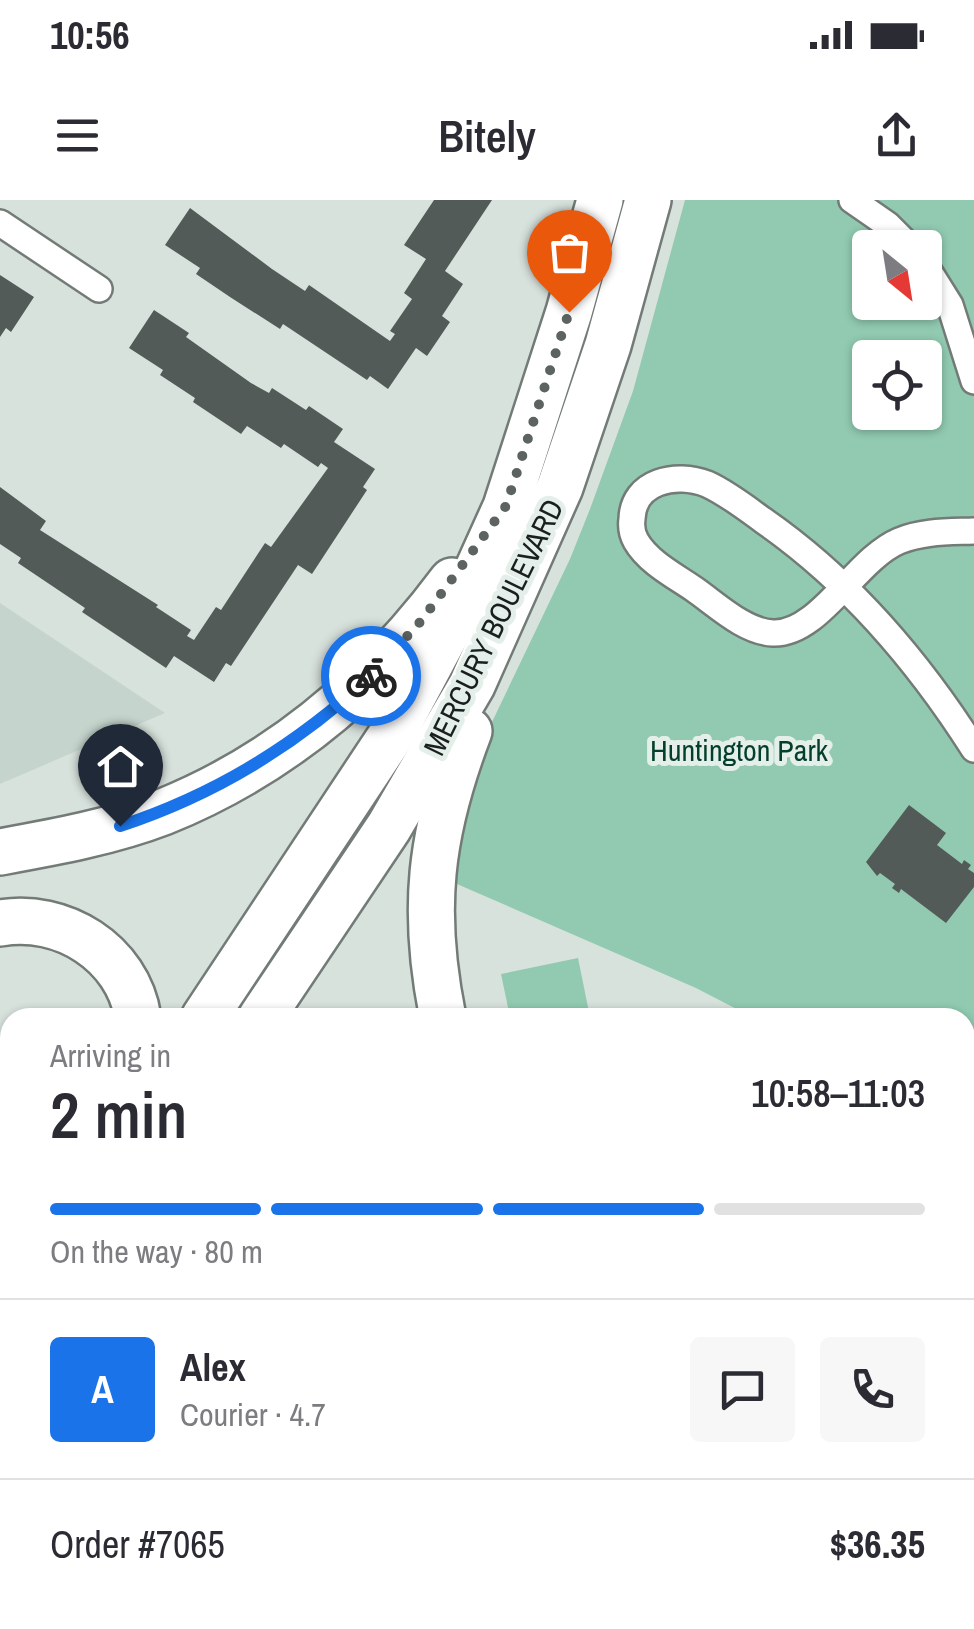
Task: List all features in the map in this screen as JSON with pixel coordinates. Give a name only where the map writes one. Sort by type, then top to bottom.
[{"type":"highway","name":"MERCURY BOULEVARD","points":[[211,1008],[419,689],[506,506],[569,312],[600,200]]},
{"type":"highway","name":"MERCURY BOULEVARD","points":[[268,1008],[419,779],[464,701],[545,527],[650,208]]},
{"type":"highway","points":[[0,852],[72,838],[162,812],[277,753],[340,706],[398,648],[506,506]]},
{"type":"highway","points":[[441,1008],[432,935],[431,869],[447,797],[496,633]]},
{"type":"highway","points":[[0,923],[42,921],[83,937],[122,977],[134,1008]]},
{"type":"street","points":[[852,200],[893,230]]},
{"type":"street","points":[[0,223],[99,289]]},
{"type":"street","points":[[942,295],[954,317],[974,382]]},
{"type":"street","points":[[974,532],[918,535],[897,542],[877,554],[844,585],[805,624],[774,634],[751,628],[671,574],[636,542],[631,528],[637,497],[643,490],[663,481],[685,479],[706,484],[788,537],[844,585],[902,648],[974,749]]},
{"type":"shaded area","points":[[0,603],[165,713],[0,784]]},
{"type":"green space","name":"Huntington Park","points":[[685,200],[974,200],[974,1008],[735,1008],[450,881],[481,745],[570,559],[633,391]]},
{"type":"green space","points":[[578,958],[588,1008],[508,1008],[501,974]]},
{"type":"building","points":[[434,200],[492,200],[445,271],[463,284],[442,316],[450,322],[427,356],[416,348],[388,389],[370,376],[367,380],[283,324],[280,329],[230,297],[196,274],[200,268],[165,245],[190,208],[305,291],[309,285],[390,341],[395,334],[390,331],[412,299],[404,293],[426,259],[404,245]]},
{"type":"building","points":[[0,275],[34,297],[11,332],[6,328],[0,337]]},
{"type":"building","points":[[154,310],[251,383],[269,393],[272,388],[306,410],[309,406],[343,429],[334,442],[375,469],[363,487],[367,490],[312,574],[298,565],[231,666],[226,663],[214,682],[174,656],[166,668],[82,612],[85,608],[18,563],[21,558],[0,544],[0,487],[46,521],[40,530],[158,605],[191,630],[187,636],[194,640],[216,607],[221,610],[265,543],[271,547],[328,468],[321,463],[318,467],[284,444],[281,448],[247,426],[241,434],[193,402],[195,398],[160,375],[163,370],[129,348]]},
{"type":"building","points":[[909,805],[946,833],[937,845],[962,864],[964,860],[971,865],[968,869],[974,873],[974,887],[946,923],[901,889],[899,893],[892,888],[895,884],[880,873],[877,876],[866,862]]},
{"type":"way so far","points":[[371,676],[421,621],[506,506],[569,312]]},
{"type":"route","points":[[120,826],[205,793],[277,753],[340,706],[371,676]]}]
